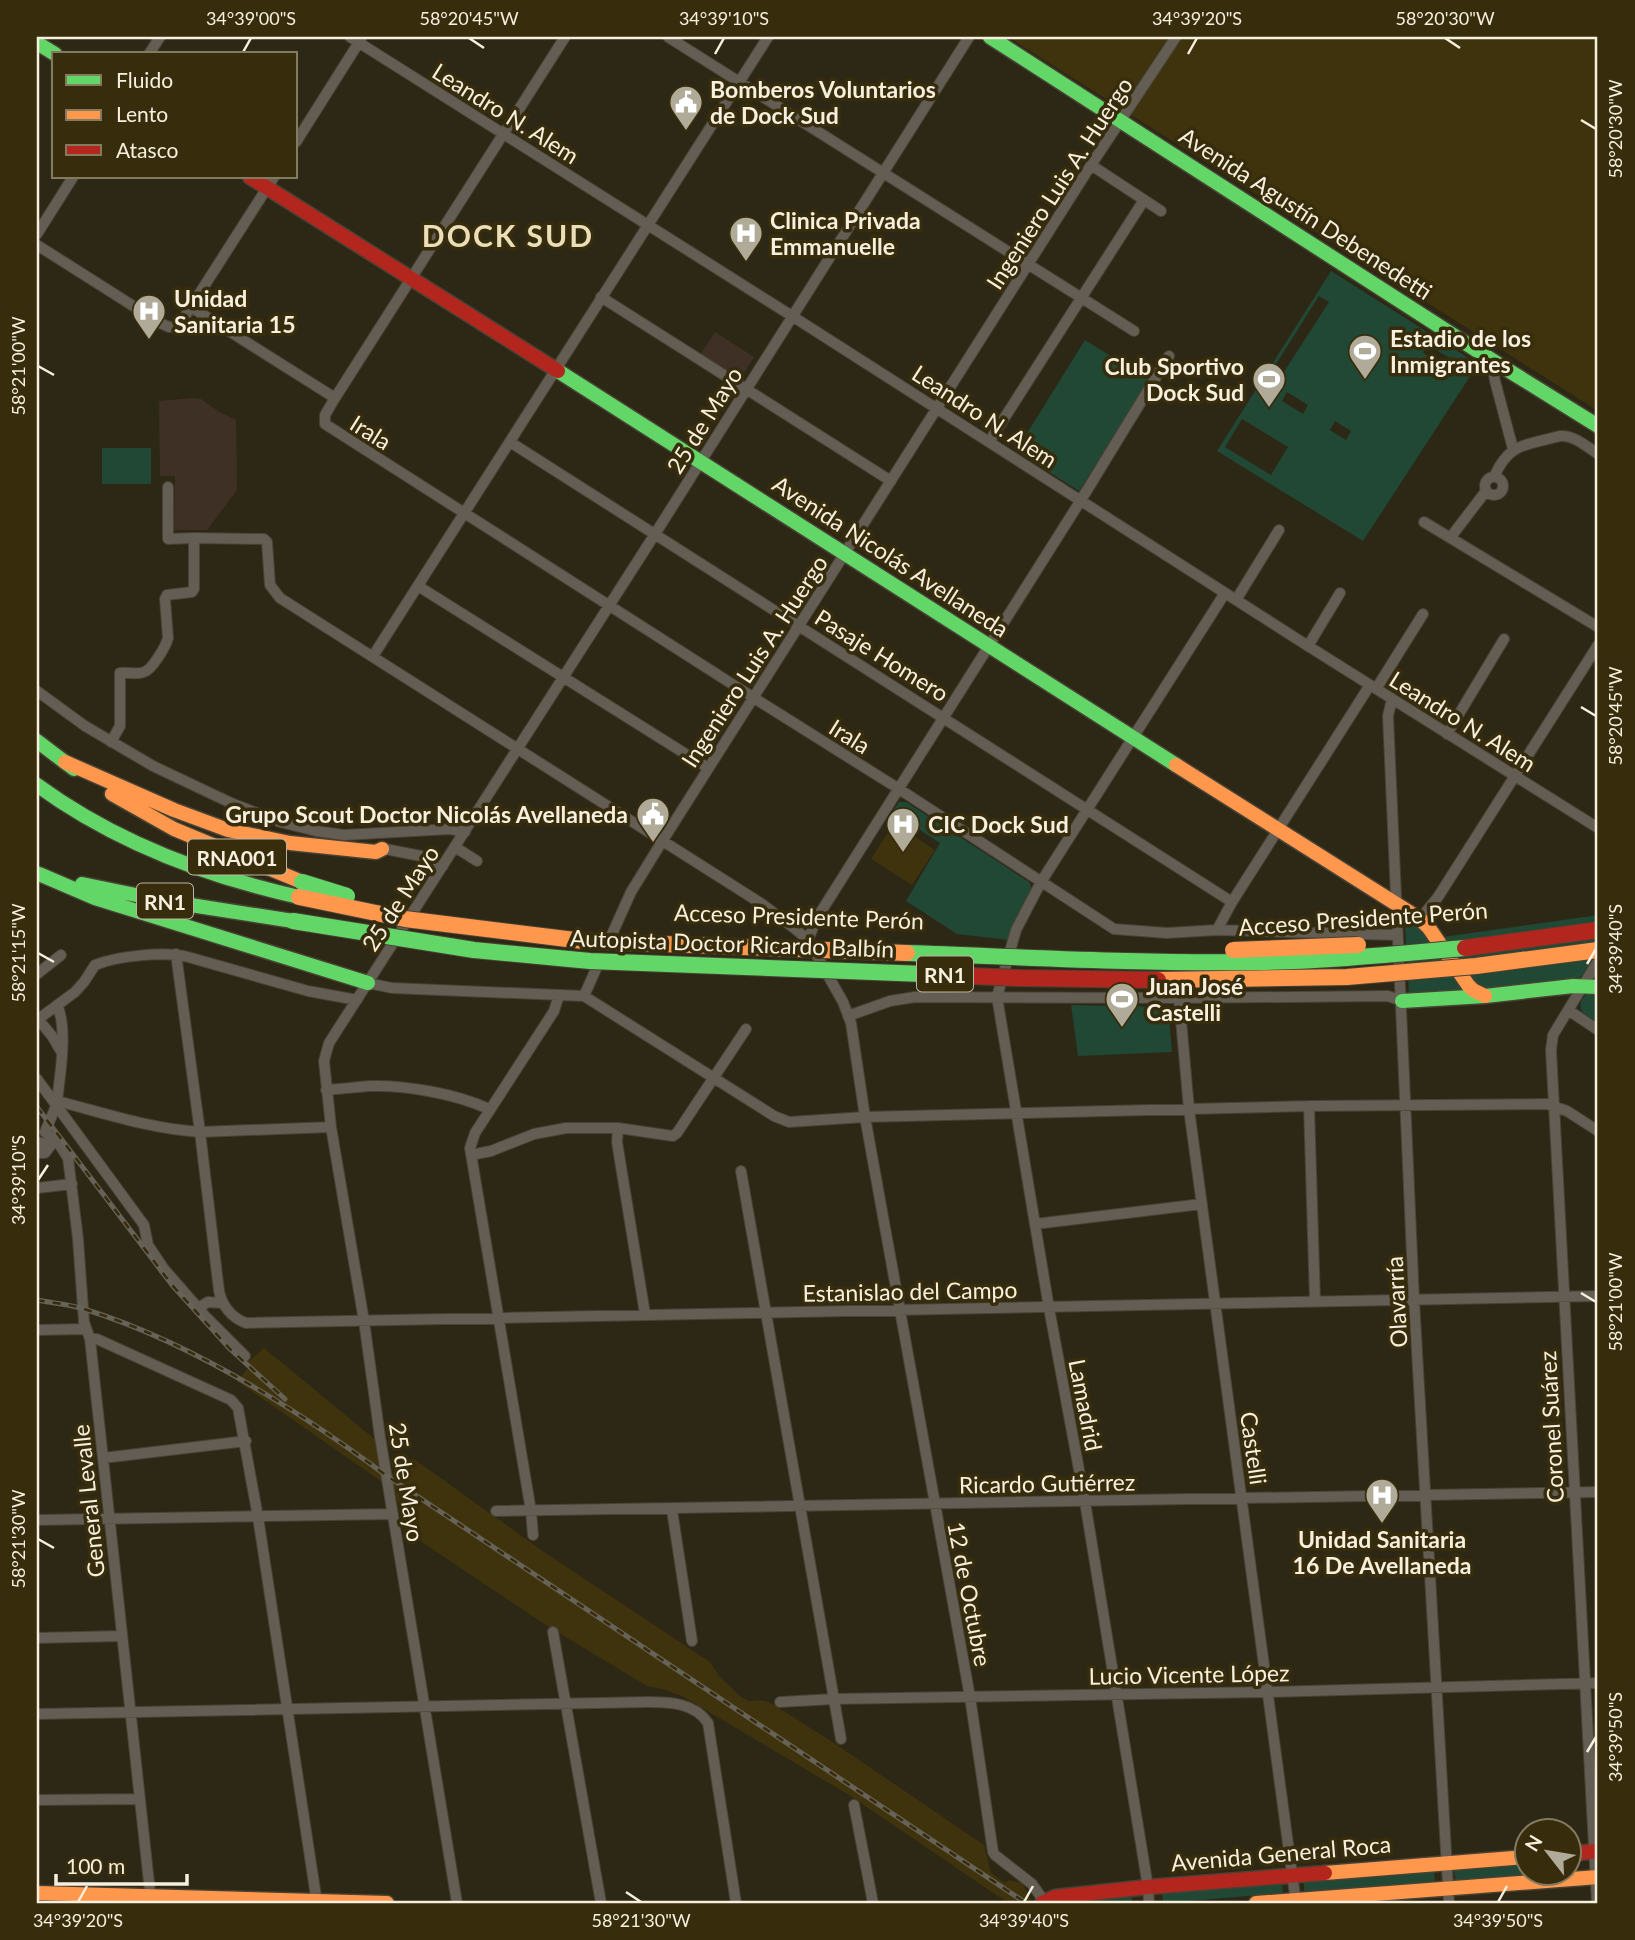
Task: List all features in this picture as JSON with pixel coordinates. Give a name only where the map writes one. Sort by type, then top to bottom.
[{"type":"main road","name":"Avenida Agustín Debenedetti","points":[[989,37],[1598,426]]},
{"type":"main road","points":[[37,43],[52,52]]},
{"type":"main road","name":"Avenida Nicolás Avellaneda","points":[[270,182],[412,278],[1420,919],[1468,985],[1485,996]]},
{"type":"main road","name":"Acceso Presidente Perón","points":[[37,741],[104,790],[174,829],[300,890],[481,919],[625,933],[1142,951],[1399,944],[1598,918]]},
{"type":"main road","points":[[65,762],[179,812],[239,834],[327,849],[376,852],[382,849]]},
{"type":"main road","name":"Autopista Doctor Ricardo Balbín","points":[[37,785],[76,812],[117,835],[169,858],[246,884],[300,890],[405,919],[583,941],[1150,962],[1260,962],[1479,947],[1598,930]]},
{"type":"main road","points":[[38,874],[113,904],[368,983]]},
{"type":"main road","name":"Autopista Doctor Ricardo Balbín","points":[[38,874],[165,901],[474,950],[590,961],[1034,978],[1158,980],[1347,977],[1409,973],[1598,950]]},
{"type":"main road","points":[[1402,1001],[1590,987]]},
{"type":"main road","name":"Avenida General Roca","points":[[1043,1902],[1055,1897],[1149,1895],[1293,1875],[1512,1858]]},
{"type":"main road","points":[[1256,1903],[1448,1896],[1597,1877]]},
{"type":"main road","points":[[37,1893],[151,1900],[387,1903]]},
{"type":"street","points":[[150,52],[160,37]]},
{"type":"street","points":[[335,398],[565,37]]},
{"type":"street","points":[[373,656],[768,37]]},
{"type":"street","name":"25 de Mayo","points":[[457,1903],[331,1127],[324,1071],[325,1054],[329,1043],[970,37]]},
{"type":"street","name":"Ingeniero Luis A. Huergo","points":[[584,996],[631,892],[663,840],[1091,165],[1176,37]]},
{"type":"street","points":[[671,38],[1134,331]]},
{"type":"street","points":[[298,139],[357,39]]},
{"type":"street","name":"Leandro N. Alem","points":[[357,39],[1598,828]]},
{"type":"street","points":[[1091,165],[1161,211]]},
{"type":"street","points":[[37,234],[72,178]]},
{"type":"street","points":[[37,245],[160,323],[178,327],[270,182]]},
{"type":"street","points":[[989,442],[1144,200]]},
{"type":"street","points":[[601,297],[891,481]]},
{"type":"street","name":"Irala","points":[[191,307],[335,398],[325,415],[325,425],[899,789],[1114,929],[1167,933],[1217,930],[1398,935]]},
{"type":"street","points":[[169,487],[168,539],[264,539],[267,542],[270,585],[280,598],[663,840],[771,910],[808,940],[817,918],[1082,500],[1169,356]]},
{"type":"street","points":[[1498,364],[1495,381],[1513,449]]},
{"type":"street","points":[[1494,477],[1507,454],[1513,449],[1567,435],[1598,454]]},
{"type":"street","name":"Pasaje Homero","points":[[510,442],[1232,902]]},
{"type":"street","points":[[1450,538],[1486,491],[1485,483],[1489,478],[1498,477],[1503,482],[1502,491],[1494,495],[1486,491]]},
{"type":"street","points":[[1424,522],[1598,627]]},
{"type":"street","points":[[1236,600],[1279,530]]},
{"type":"street","points":[[111,742],[120,726],[120,673],[145,672],[150,668],[168,638],[167,595],[192,592],[194,589],[194,537]]},
{"type":"street","points":[[418,586],[708,768]]},
{"type":"street","points":[[997,997],[1016,930],[1041,882],[1225,593]]},
{"type":"street","points":[[1308,646],[1340,593]]},
{"type":"street","points":[[1217,930],[1279,829],[1423,614]]},
{"type":"street","points":[[1447,733],[1504,639]]},
{"type":"street","points":[[1420,919],[1438,897],[1598,645]]},
{"type":"street","points":[[37,691],[111,742],[181,781],[231,803],[296,826],[344,835],[450,828],[465,832]]},
{"type":"street","name":"Olavarría","points":[[1392,699],[1388,716],[1395,903],[1402,1001],[1414,1300],[1448,1896]]},
{"type":"street","points":[[344,835],[348,843],[368,844],[426,858],[443,866]]},
{"type":"street","points":[[455,847],[477,861]]},
{"type":"street","name":"12 de Octubre","points":[[808,940],[848,1016],[933,1503],[970,1697],[993,1852],[1032,1884],[1043,1902]]},
{"type":"street","points":[[62,1054],[52,1036],[37,1020],[75,992],[92,967],[100,963],[158,953],[176,954],[308,991],[357,1000]]},
{"type":"street","points":[[176,954],[219,1291],[225,1306]]},
{"type":"street","points":[[37,974],[61,955]]},
{"type":"street","name":"Coronel Suárez","points":[[1597,1903],[1551,1042],[1567,1010],[1590,987],[1598,961]]},
{"type":"street","points":[[368,983],[392,988],[584,996],[774,1116],[789,1122],[864,1117],[1309,1106],[1553,1105],[1598,1131]]},
{"type":"street","points":[[533,1535],[471,1155],[475,1133],[554,1011],[559,995]]},
{"type":"street","points":[[848,1016],[908,997],[1388,996],[1402,1001]]},
{"type":"street","name":"Lamadrid","points":[[997,997],[1149,1895]]},
{"type":"street","name":"Castelli","points":[[1179,998],[1189,1109],[1296,1902]]},
{"type":"street","name":"General Levalle","points":[[57,1006],[60,1011],[62,1054],[56,1103],[41,1131],[68,1158],[72,1184],[79,1239],[83,1308],[103,1458],[151,1900]]},
{"type":"street","points":[[1567,1010],[1598,1030]]},
{"type":"street","points":[[471,1155],[491,1151],[554,1129],[618,1128],[673,1136],[746,1029]]},
{"type":"street","points":[[37,1079],[144,1225],[148,1245],[153,1254],[198,1308],[245,1356]]},
{"type":"street","points":[[326,1090],[370,1086],[403,1088],[460,1097],[489,1109]]},
{"type":"street","points":[[56,1103],[158,1127],[200,1132],[331,1127]]},
{"type":"street","points":[[1309,1106],[1315,1301]]},
{"type":"street","points":[[618,1128],[617,1142],[645,1314]]},
{"type":"street","points":[[37,1142],[54,1143]]},
{"type":"street","points":[[37,1153],[45,1153],[54,1143]]},
{"type":"street","points":[[741,1171],[841,1739]]},
{"type":"street","points":[[37,1188],[72,1184]]},
{"type":"street","points":[[1035,1224],[1202,1204]]},
{"type":"street","name":"Estanislao del Campo","points":[[225,1306],[238,1320],[252,1324],[1598,1296]]},
{"type":"street","points":[[198,1308],[208,1303],[225,1306]]},
{"type":"street","points":[[37,1330],[88,1334],[235,1404],[240,1413],[316,1902]]},
{"type":"street","points":[[103,1458],[246,1441]]},
{"type":"street","name":"Ricardo Gutiérrez","points":[[496,1511],[1598,1492]]},
{"type":"street","points":[[672,1510],[692,1641]]},
{"type":"street","points":[[37,1520],[393,1514]]},
{"type":"street","points":[[553,1632],[601,1903]]},
{"type":"street","points":[[37,1638],[122,1636]]},
{"type":"street","name":"Lucio Vicente López","points":[[780,1702],[1598,1683]]},
{"type":"street","points":[[37,1714],[679,1703],[708,1723],[736,1903]]},
{"type":"street","points":[[37,1800],[139,1799]]},
{"type":"street","points":[[854,1805],[873,1903]]},
{"type":"shaded area","points":[[1008,37],[1598,37],[1598,411]]},
{"type":"shaded area","points":[[715,332],[754,357],[741,378],[736,378],[700,355]]},
{"type":"shaded area","points":[[201,399],[236,420],[237,490],[207,530],[174,530],[175,476],[160,476],[159,401]]},
{"type":"shaded area","name":"CIC Dock Sud","points":[[894,823],[935,850],[912,885],[871,859]]},
{"type":"shaded area","points":[[264,1348],[378,1442],[382,1468],[399,1477],[395,1462],[414,1459],[544,1552],[710,1662],[719,1676],[741,1697],[749,1701],[771,1703],[984,1845],[991,1873],[1005,1883],[1009,1880],[1022,1883],[1033,1903],[1008,1903],[849,1795],[682,1696],[647,1686],[549,1627],[404,1530],[395,1491],[237,1381],[249,1367],[246,1363]]},
{"type":"green space","points":[[1331,271],[1478,364],[1363,541],[1217,451]],"holes":[[[1319,296],[1329,302],[1280,378],[1271,372]],[[1427,345],[1459,363],[1454,371],[1423,353]],[[1287,392],[1308,405],[1303,414],[1282,401]],[[1242,419],[1288,447],[1271,475],[1225,447]],[[1335,421],[1351,431],[1346,440],[1330,430]]]},
{"type":"green space","points":[[1085,340],[1149,380],[1079,491],[1016,451]]},
{"type":"green space","points":[[102,448],[151,448],[151,484],[102,484]]},
{"type":"green space","points":[[899,802],[906,802],[1029,882],[1031,893],[1009,940],[957,934],[906,901],[940,843],[892,812]]},
{"type":"green space","points":[[1598,915],[1598,950],[1586,972],[1575,982],[1491,989],[1480,986],[1474,983],[1443,937]]},
{"type":"green space","points":[[1410,923],[1422,928],[1467,990],[1409,994],[1405,927]]},
{"type":"green space","points":[[1588,992],[1598,993],[1598,1024],[1584,1014],[1580,1007]]},
{"type":"green space","name":"Juan José Castelli","points":[[1071,1005],[1168,1007],[1172,1052],[1078,1056]]},
{"type":"green space","points":[[1512,1865],[1512,1878],[1456,1883],[1454,1870]]},
{"type":"green space","points":[[1434,1870],[1435,1883],[1304,1894],[1304,1881]]},
{"type":"green space","points":[[1282,1883],[1283,1893],[1163,1903],[1162,1893]]},
{"type":"green space","points":[[1131,1896],[1133,1903],[1049,1903],[1052,1902]]},
{"type":"railway","points":[[37,1107],[172,1285],[230,1349],[285,1399]]},
{"type":"railway","points":[[37,1300],[84,1309],[124,1323],[203,1359],[280,1403],[1026,1903]]},
{"type":"traffic: fast","points":[[990,37],[1598,426]]},
{"type":"traffic: fast","points":[[37,43],[52,52]]},
{"type":"traffic: fast","points":[[558,371],[1176,765]]},
{"type":"traffic: fast","points":[[37,741],[74,769]]},
{"type":"traffic: fast","points":[[37,785],[98,824],[129,840],[229,879],[299,897]]},
{"type":"traffic: fast","points":[[39,874],[95,898],[368,983]]},
{"type":"traffic: fast","points":[[302,882],[347,896]]},
{"type":"traffic: fast","points":[[82,884],[165,901],[293,921]]},
{"type":"traffic: fast","points":[[293,921],[474,950],[590,961],[924,974]]},
{"type":"traffic: fast","points":[[907,953],[1126,961],[1258,962],[1336,959],[1465,948]]},
{"type":"traffic: fast","points":[[1402,1001],[1485,996],[1573,986],[1598,987]]},
{"type":"traffic: slow","points":[[65,762],[174,810],[228,830],[290,843],[376,852],[382,849]]},
{"type":"traffic: slow","points":[[1176,765],[1420,919],[1468,985],[1485,996]]},
{"type":"traffic: slow","points":[[112,794],[174,829],[302,882]]},
{"type":"traffic: slow","points":[[299,897],[405,919],[583,941],[907,953]]},
{"type":"traffic: slow","points":[[1233,950],[1358,945]]},
{"type":"traffic: slow","points":[[1158,980],[1347,977],[1476,966],[1598,950]]},
{"type":"traffic: slow","points":[[1325,1873],[1512,1858]]},
{"type":"traffic: slow","points":[[1256,1903],[1598,1877]]},
{"type":"traffic: slow","points":[[37,1893],[387,1903]]},
{"type":"traffic: jam","points":[[252,178],[558,371]]},
{"type":"traffic: jam","points":[[1465,948],[1598,930]]},
{"type":"traffic: jam","points":[[924,974],[1158,980]]},
{"type":"traffic: jam","points":[[1582,1853],[1598,1851]]},
{"type":"traffic: jam","points":[[1042,1903],[1055,1897],[1148,1887],[1325,1873]]},
{"type":"place","name":"Bomberos Voluntarios de Dock Sud","points":[[686,132]]},
{"type":"place","name":"Clinica Privada Emmanuelle","points":[[746,263]]},
{"type":"place","name":"Unidad Sanitaria 15","points":[[149,341]]},
{"type":"place","name":"Estadio de los Inmigrantes","points":[[1365,381]]},
{"type":"place","name":"Club Sportivo Dock Sud","points":[[1269,409]]},
{"type":"place","name":"Grupo Scout Doctor Nicolás Avellaneda","points":[[653,844]]},
{"type":"place","name":"CIC Dock Sud","points":[[903,854]]},
{"type":"place","name":"Juan José Castelli","points":[[1122,1029]]},
{"type":"place","name":"Unidad Sanitaria 16 De Avellaneda","points":[[1382,1525]]},
{"type":"district","name":"DOCK SUD","points":[[508,235]]}]
